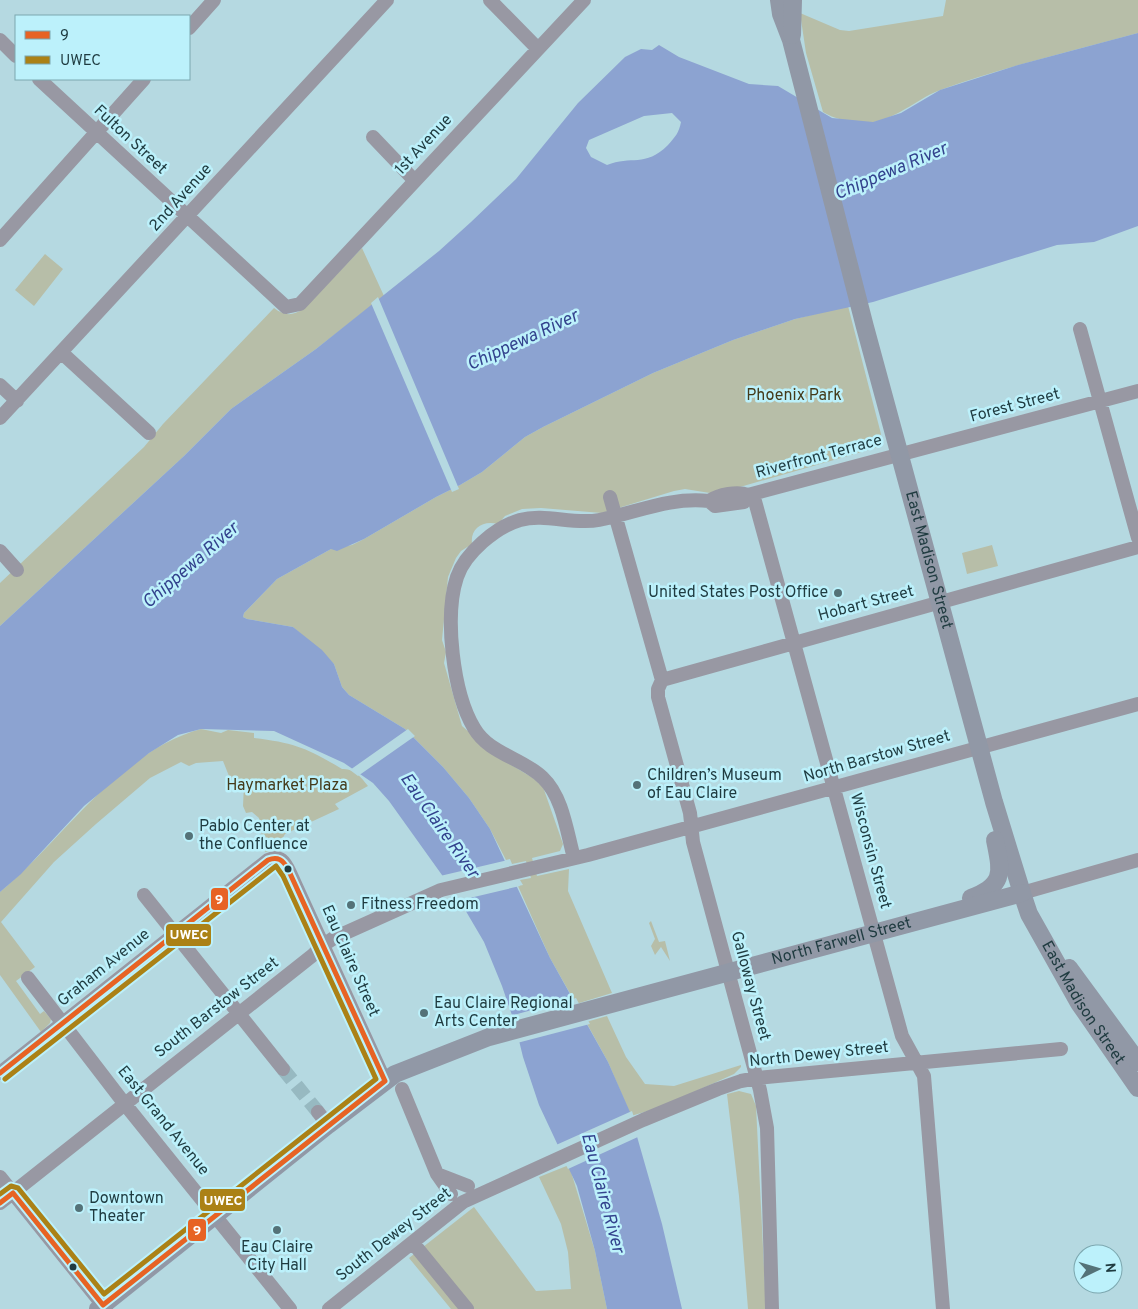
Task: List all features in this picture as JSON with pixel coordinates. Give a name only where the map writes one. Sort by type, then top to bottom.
[{"type":"main road","points":[[779,0],[781,14],[791,40]]},
{"type":"main road","points":[[791,40],[793,0]]},
{"type":"main road","name":"East Madison Street","points":[[791,40],[865,326],[994,802],[1022,893],[1031,918],[1078,1003],[1138,1088]]},
{"type":"main road","points":[[957,910],[959,904],[989,890],[998,880],[1000,865],[995,841],[994,802]]},
{"type":"main road","name":"North Farwell Street","points":[[102,1308],[215,1214],[323,1118],[385,1081],[433,1058],[504,1032],[1022,893]]},
{"type":"main road","name":"East Madison Street","points":[[1031,918],[1138,1062]]},
{"type":"street","points":[[190,27],[214,0]]},
{"type":"street","name":"2nd Avenue","points":[[0,418],[386,0]]},
{"type":"street","points":[[490,0],[538,49]]},
{"type":"street","name":"1st Avenue","points":[[286,307],[300,304],[584,0]]},
{"type":"street","points":[[0,40],[15,55]]},
{"type":"street","name":"Fulton Street","points":[[40,80],[286,307]]},
{"type":"street","points":[[0,240],[143,80]]},
{"type":"street","points":[[373,137],[414,180]]},
{"type":"street","points":[[1080,329],[1138,538]]},
{"type":"street","points":[[62,353],[149,433]]},
{"type":"street","points":[[0,385],[16,401]]},
{"type":"street","name":"Forest Street","points":[[900,453],[1138,391]]},
{"type":"street","name":"Riverfront Terrace","points":[[574,858],[558,803],[549,784],[536,772],[482,740],[467,714],[451,646],[455,589],[457,578],[466,560],[489,538],[512,523],[529,518],[579,522],[615,517],[678,500],[710,501],[714,506],[729,506],[744,502],[751,494],[900,453]]},
{"type":"street","name":"Wisconsin Street","points":[[751,494],[835,787],[902,1036],[924,1076],[944,1309]]},
{"type":"street","points":[[610,497],[662,680]]},
{"type":"street","name":"Hobart Street","points":[[662,680],[1138,547]]},
{"type":"street","points":[[0,550],[17,570]]},
{"type":"street","name":"Galloway Street","points":[[662,680],[658,689],[658,697],[690,813],[693,842],[757,1078],[767,1128],[772,1309]]},
{"type":"street","name":"North Barstow Street","points":[[480,882],[1138,704]]},
{"type":"street","name":"Graham Avenue","points":[[0,1073],[268,860],[279,858]]},
{"type":"street","name":"Eau Claire Street","points":[[279,858],[290,873],[385,1081]]},
{"type":"street","name":"North Farwell Street","points":[[1022,893],[1138,860]]},
{"type":"street","name":"South Barstow Street","points":[[0,1203],[237,1013],[313,955],[323,945],[334,938],[442,890],[480,882]]},
{"type":"street","points":[[144,895],[283,1069]]},
{"type":"street","name":"East Grand Avenue","points":[[28,978],[124,1104],[290,1309]]},
{"type":"street","name":"North Dewey Street","points":[[592,1142],[718,1088],[741,1081],[1061,1049]]},
{"type":"street","points":[[402,1088],[437,1174],[451,1194]]},
{"type":"street","name":"South Dewey Street","points":[[329,1309],[463,1202],[592,1142]]},
{"type":"street","points":[[437,1174],[468,1186]]},
{"type":"street","points":[[0,1176],[102,1308]]},
{"type":"street","points":[[413,1243],[467,1309]]},
{"type":"green space","points":[[946,0],[1138,0],[1138,33],[967,81],[934,93],[892,116],[874,122],[848,121],[823,112],[806,53],[800,13],[840,30],[849,31],[943,16]]},
{"type":"green space","points":[[362,248],[384,296],[316,349],[231,409],[184,456],[0,626],[0,583],[144,447],[163,424],[274,308],[281,313],[288,314],[296,313],[303,309]]},
{"type":"green space","points":[[45,254],[63,269],[34,306],[15,290]]},
{"type":"green space","name":"Phoenix Park","points":[[848,306],[881,434],[879,447],[740,487],[710,493],[685,489],[674,491],[602,513],[541,508],[522,509],[505,516],[498,524],[487,523],[479,526],[473,534],[472,544],[461,551],[448,577],[442,640],[446,652],[444,663],[462,726],[498,757],[533,778],[543,787],[563,844],[560,851],[532,858],[537,876],[569,869],[568,891],[612,993],[576,1004],[550,958],[518,886],[523,885],[520,880],[531,878],[526,861],[512,864],[510,859],[506,860],[490,829],[469,798],[443,767],[405,729],[349,695],[342,687],[334,664],[293,627],[247,619],[243,617],[244,613],[277,579],[331,549],[352,545],[364,539],[460,485],[482,472],[525,437],[543,427],[653,373],[733,340],[795,319]]},
{"type":"green space","points":[[992,545],[998,566],[967,574],[962,553]]},
{"type":"green space","name":"Haymarket Plaza","points":[[201,729],[221,733],[228,730],[254,733],[254,738],[300,747],[342,769],[354,772],[368,786],[335,804],[339,809],[285,834],[276,850],[265,852],[268,845],[262,837],[259,818],[252,812],[246,813],[243,806],[244,784],[238,779],[231,781],[223,761],[196,763],[189,766],[181,762],[150,778],[54,862],[1,922],[35,967],[16,981],[40,1014],[44,1011],[51,1019],[50,1023],[41,1032],[0,975],[0,892],[24,871],[93,799],[117,777],[143,757],[171,740]]},
{"type":"green space","points":[[651,921],[659,942],[665,941],[670,961],[661,947],[655,955],[651,946],[655,939],[649,923]]},
{"type":"green space","points":[[607,1016],[626,1057],[645,1084],[674,1086],[741,1065],[741,1067],[734,1074],[661,1107],[631,1116],[608,1062],[586,1022]]},
{"type":"green space","points":[[739,1091],[751,1094],[756,1106],[766,1309],[748,1309],[739,1196],[727,1094]]},
{"type":"green space","points":[[569,1165],[595,1251],[607,1309],[451,1309],[409,1258],[474,1207],[536,1291],[571,1289],[568,1252],[561,1224],[539,1177]]},
{"type":"water","points":[[1138,33],[1138,226],[1094,242],[1057,245],[873,302],[795,319],[733,340],[653,373],[525,437],[482,472],[364,539],[337,551],[331,549],[277,579],[244,613],[243,617],[247,619],[293,627],[322,650],[334,664],[342,687],[349,695],[405,729],[443,767],[469,798],[490,829],[550,958],[608,1062],[630,1112],[662,1224],[682,1309],[607,1309],[595,1251],[577,1186],[539,1105],[523,1057],[515,1024],[484,942],[457,896],[389,801],[373,783],[344,763],[274,731],[201,729],[178,735],[149,753],[84,806],[21,874],[0,892],[0,626],[184,456],[231,409],[316,349],[439,251],[471,222],[516,179],[578,103],[625,57],[641,49],[652,50],[659,45],[679,57],[749,84],[778,86],[832,118],[873,122],[901,113],[940,90],[1018,65]],"holes":[[[672,113],[681,122],[676,135],[668,145],[660,152],[645,159],[616,162],[607,165],[591,157],[586,148],[589,140],[644,116]]]},
{"type":"pier","points":[[378,297],[459,489],[452,492],[371,303]]},
{"type":"pier","points":[[408,729],[415,736],[358,776],[350,770]]},
{"type":"pier","points":[[508,860],[520,886],[457,901],[440,876]]},
{"type":"pier","points":[[576,998],[590,1024],[517,1043],[510,1016]]},
{"type":"pier","points":[[632,1111],[640,1136],[568,1169],[556,1145]]},
{"type":"tunnel","points":[[283,1069],[318,1112]]},
{"type":"transit line","name":"9","points":[[0,1073],[268,860],[275,858],[282,861],[288,869],[385,1081],[103,1305],[13,1193],[0,1203]]},
{"type":"transit line","name":"UWEC","points":[[0,1194],[11,1186],[18,1188],[104,1294],[376,1079],[283,876],[276,866],[5,1079]]},
{"type":"place","name":"United States Post Office","points":[[838,593]]},
{"type":"place","name":"Children’s Museum of Eau Claire","points":[[637,785]]},
{"type":"place","name":"Pablo Center at the Confluence","points":[[189,836]]},
{"type":"place","name":"Fitness Freedom","points":[[351,905]]},
{"type":"place","name":"Eau Claire Regional Arts Center","points":[[424,1013]]},
{"type":"place","name":"Downtown Theater","points":[[79,1208]]},
{"type":"place","name":"Eau Claire City Hall","points":[[277,1230]]},
{"type":"water label","name":"Chippewa River","points":[[891,172]]},
{"type":"water label","name":"Chippewa River","points":[[523,341]]},
{"type":"water label","name":"Chippewa River","points":[[191,566]]},
{"type":"water label","name":"Eau Claire River","points":[[439,826]]},
{"type":"water label","name":"Eau Claire River","points":[[602,1193]]}]
